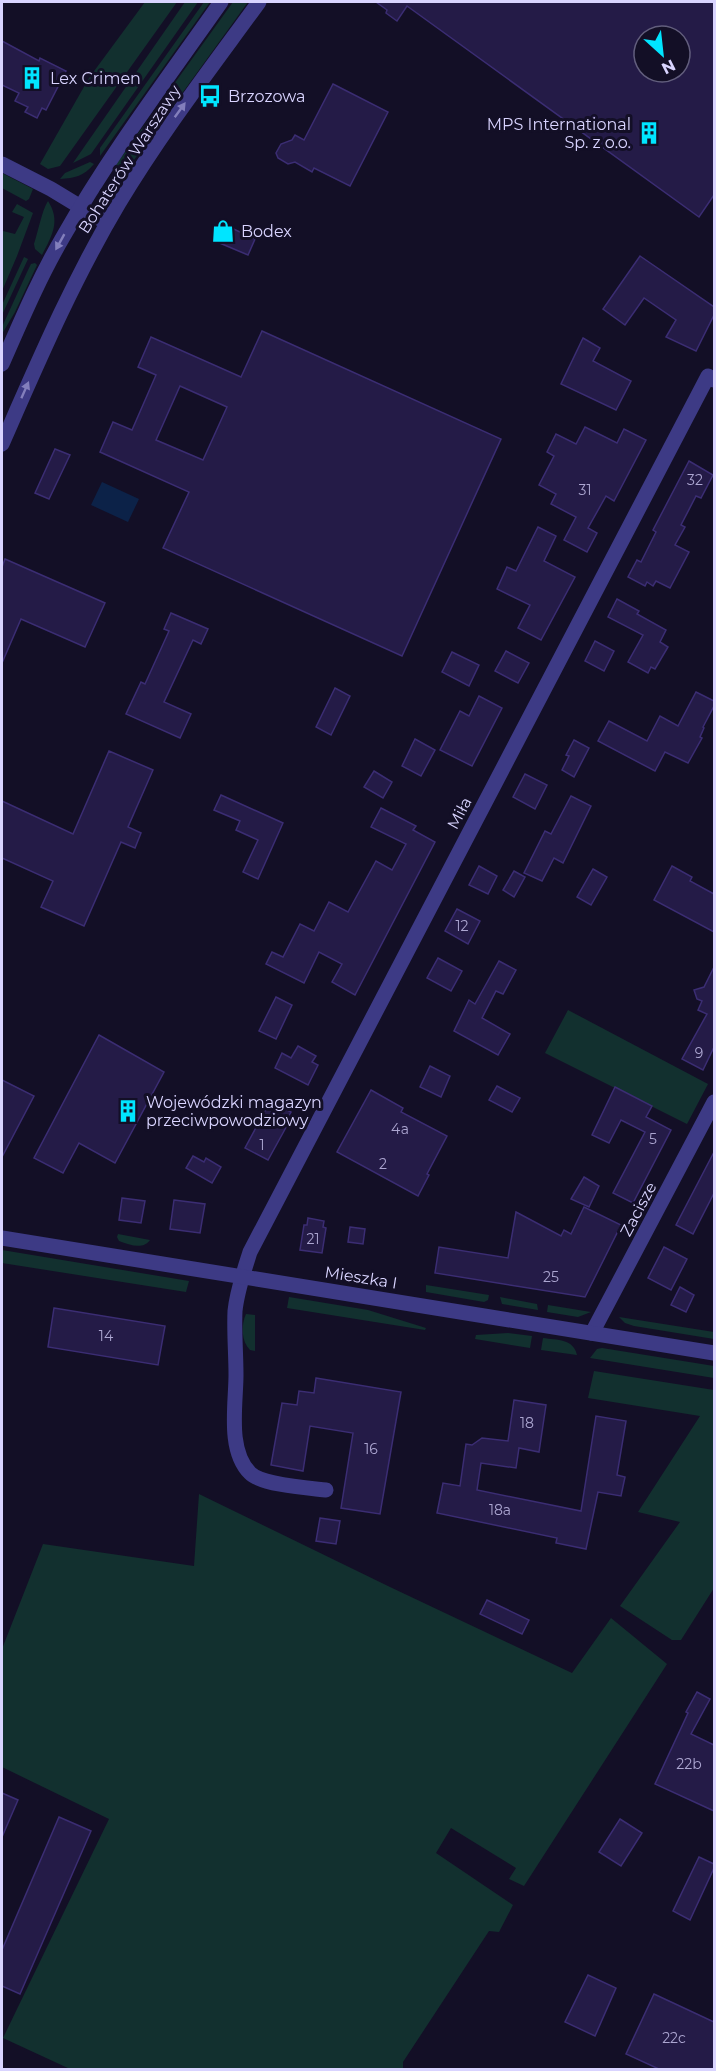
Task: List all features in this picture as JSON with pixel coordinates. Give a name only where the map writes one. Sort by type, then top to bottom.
[{"type":"street","name":"Bohaterów Warszawy","points":[[2,364],[48,263],[80,207],[135,122],[221,2]]},
{"type":"street","name":"Bohaterów Warszawy","points":[[2,444],[67,300],[107,223],[154,147],[259,2]]},
{"type":"street","points":[[2,164],[51,189],[107,223]]},
{"type":"street","name":"Miła","points":[[242,1276],[250,1252],[702,387],[708,376],[714,380]]},
{"type":"street","name":"Zacisze","points":[[592,1333],[714,1102]]},
{"type":"street","name":"Mieszka I","points":[[2,1238],[714,1353]]},
{"type":"street","points":[[242,1276],[235,1309],[234,1429],[239,1455],[250,1474],[272,1483],[326,1490]]},
{"type":"green space","points":[[145,2],[177,2],[60,166],[48,169],[40,164],[89,78]]},
{"type":"green space","points":[[185,2],[198,2],[91,154],[73,163]]},
{"type":"green space","points":[[204,2],[210,2],[100,156],[100,148]]},
{"type":"green space","points":[[233,2],[248,2],[126,171],[115,166]]},
{"type":"green space","points":[[90,162],[94,164],[83,174],[60,179],[65,173]]},
{"type":"green space","points":[[2,173],[33,189],[29,199],[26,201],[2,188]]},
{"type":"green space","points":[[48,201],[54,215],[54,228],[42,255],[35,249],[34,244]]},
{"type":"green space","points":[[17,204],[33,213],[2,291],[2,234],[3,231],[15,234],[24,217],[12,212]]},
{"type":"green space","points":[[24,257],[28,259],[2,315],[2,305]]},
{"type":"green space","points":[[31,264],[37,265],[2,334],[2,327],[28,270]]},
{"type":"green space","points":[[568,1010],[708,1084],[687,1124],[545,1053]]},
{"type":"green space","points":[[118,1234],[150,1240],[144,1245],[132,1245],[119,1241]]},
{"type":"green space","points":[[2,1250],[189,1281],[186,1292],[2,1263]]},
{"type":"green space","points":[[426,1285],[489,1295],[488,1300],[484,1302],[426,1292]]},
{"type":"green space","points":[[289,1297],[368,1310],[426,1328],[425,1330],[287,1308]]},
{"type":"green space","points":[[500,1297],[537,1304],[538,1310],[502,1304]]},
{"type":"green space","points":[[548,1305],[591,1312],[578,1317],[547,1312]]},
{"type":"green space","points":[[246,1314],[255,1315],[255,1351],[250,1350],[243,1338],[243,1323]]},
{"type":"green space","points":[[619,1317],[714,1332],[714,1339],[634,1326],[625,1323]]},
{"type":"green space","points":[[508,1333],[532,1336],[530,1348],[475,1339],[476,1335]]},
{"type":"green space","points":[[543,1338],[569,1343],[577,1355],[541,1350]]},
{"type":"green space","points":[[597,1349],[714,1366],[714,1378],[590,1358]]},
{"type":"green space","points":[[594,1371],[714,1390],[714,1588],[681,1640],[672,1640],[620,1606],[680,1522],[638,1512],[700,1416],[588,1398]]},
{"type":"green space","points":[[199,1494],[572,1673],[611,1618],[667,1664],[524,1886],[509,1879],[516,1868],[451,1828],[436,1853],[513,1905],[499,1932],[489,1931],[403,2062],[403,2069],[70,2069],[3,2038],[109,1819],[2,1767],[2,1649],[43,1544],[194,1566]]},
{"type":"water","points":[[102,482],[139,499],[128,522],[91,505]]},
{"type":"building","name":"MPS International Sp. z o.o.","points":[[376,2],[714,2],[714,195],[699,217],[407,6],[397,21],[386,13],[387,10]]},
{"type":"building","name":"Lex Crimen","points":[[2,41],[39,61],[40,58],[66,71],[46,110],[42,108],[37,118],[25,112],[28,107],[15,101],[19,93],[2,85]]},
{"type":"building","points":[[333,84],[388,112],[350,186],[314,168],[312,172],[295,162],[288,164],[278,158],[276,153],[281,144],[292,140],[295,135],[304,140]]},
{"type":"building","points":[[223,224],[255,239],[248,255],[215,241]]},
{"type":"building","points":[[640,256],[714,307],[714,315],[696,351],[666,337],[676,320],[644,298],[625,325],[603,309]]},
{"type":"building","points":[[262,331],[501,439],[402,656],[163,548],[189,492],[100,452],[113,422],[132,430],[156,375],[138,367],[151,337],[241,377]],"holes":[[[180,386],[227,407],[203,460],[156,440]]]},
{"type":"building","points":[[583,338],[600,348],[593,361],[631,381],[616,410],[561,384]]},
{"type":"building","points":[[585,427],[617,443],[624,429],[646,440],[614,501],[606,496],[588,528],[597,533],[587,552],[564,540],[576,517],[551,504],[556,494],[539,485],[554,456],[547,452],[556,434],[576,444]]},
{"type":"building","points":[[55,449],[70,455],[49,499],[35,493]]},
{"type":"building","points":[[689,461],[713,475],[701,498],[696,496],[681,525],[685,527],[675,545],[689,552],[670,588],[656,581],[653,586],[647,582],[645,586],[628,577],[637,560],[641,562],[656,532],[653,530]]},
{"type":"building","points":[[538,527],[556,536],[544,561],[575,577],[541,640],[518,628],[530,605],[497,589],[507,567],[516,571]]},
{"type":"building","points":[[5,559],[105,603],[85,647],[21,619],[2,663],[2,567]]},
{"type":"building","points":[[617,599],[639,611],[637,614],[666,630],[660,642],[668,647],[655,669],[651,667],[648,673],[628,662],[643,635],[608,617]]},
{"type":"building","points":[[171,613],[208,629],[201,644],[193,640],[164,702],[191,714],[180,738],[126,714],[141,682],[145,684],[169,631],[164,629]]},
{"type":"building","points":[[595,641],[614,651],[604,671],[585,661]]},
{"type":"building","points":[[506,651],[529,663],[518,683],[495,671]]},
{"type":"building","points":[[452,652],[479,665],[469,686],[442,672]]},
{"type":"building","points":[[335,688],[350,696],[331,735],[316,727]]},
{"type":"building","points":[[696,692],[714,701],[714,706],[703,727],[700,737],[702,738],[688,763],[665,752],[655,771],[598,741],[609,721],[647,741],[660,716],[678,726]]},
{"type":"building","points":[[479,696],[502,708],[472,766],[440,750],[460,711],[469,716]]},
{"type":"building","points":[[415,739],[435,750],[421,776],[402,766]]},
{"type":"building","points":[[574,740],[589,748],[574,777],[562,770],[569,756],[566,755]]},
{"type":"building","points":[[109,751],[153,770],[128,827],[141,833],[135,848],[121,842],[84,926],[41,907],[53,881],[2,858],[2,801],[73,834]]},
{"type":"building","points":[[374,771],[392,782],[383,798],[364,787]]},
{"type":"building","points":[[525,774],[547,785],[535,809],[513,797]]},
{"type":"building","points":[[221,795],[283,823],[258,879],[243,872],[258,840],[236,830],[240,821],[214,810]]},
{"type":"building","points":[[571,796],[591,806],[563,863],[554,858],[542,881],[524,873],[545,831],[551,834]]},
{"type":"building","points":[[381,808],[416,826],[413,830],[435,842],[355,995],[332,982],[342,964],[319,952],[304,983],[266,964],[272,952],[283,957],[300,924],[314,931],[329,902],[348,912],[376,861],[392,870],[406,844],[371,827]]},
{"type":"building","points":[[479,866],[497,876],[488,894],[469,885]]},
{"type":"building","points":[[672,866],[692,877],[690,881],[714,894],[714,932],[654,900]]},
{"type":"building","points":[[593,869],[607,877],[591,905],[577,897]]},
{"type":"building","points":[[514,871],[525,877],[514,897],[503,890]]},
{"type":"building","points":[[457,909],[480,921],[468,944],[445,931]]},
{"type":"building","points":[[438,958],[462,971],[451,991],[427,978]]},
{"type":"building","points":[[499,961],[516,970],[503,994],[496,991],[482,1018],[510,1034],[498,1055],[454,1031],[469,1000],[475,1004]]},
{"type":"building","points":[[714,967],[714,1047],[703,1070],[682,1059],[707,1014],[698,1010],[702,1001],[697,999],[694,990],[704,987]]},
{"type":"building","points":[[276,997],[292,1005],[276,1039],[259,1031]]},
{"type":"building","points":[[99,1035],[164,1072],[115,1163],[79,1143],[63,1173],[34,1158]]},
{"type":"building","points":[[298,1046],[316,1056],[312,1062],[318,1065],[308,1085],[275,1068],[282,1053],[291,1058]]},
{"type":"building","points":[[430,1066],[450,1076],[441,1097],[420,1087]]},
{"type":"building","points":[[2,1080],[34,1096],[2,1157]]},
{"type":"building","points":[[497,1086],[520,1098],[512,1112],[489,1100]]},
{"type":"building","points":[[615,1087],[652,1106],[646,1117],[671,1130],[633,1203],[613,1193],[645,1132],[621,1120],[609,1143],[592,1135]]},
{"type":"building","points":[[371,1090],[403,1108],[401,1112],[447,1136],[418,1196],[337,1152]]},
{"type":"building","points":[[273,1102],[291,1112],[287,1120],[289,1122],[268,1160],[245,1148],[266,1109],[268,1110]]},
{"type":"building","points":[[714,1152],[714,1193],[693,1234],[676,1225]]},
{"type":"building","points":[[193,1156],[204,1162],[206,1158],[221,1167],[212,1183],[186,1168]]},
{"type":"building","points":[[584,1177],[599,1186],[589,1207],[571,1199]]},
{"type":"building","points":[[122,1198],[145,1201],[141,1223],[119,1220]]},
{"type":"building","points":[[174,1200],[205,1204],[200,1233],[170,1229]]},
{"type":"building","points":[[584,1207],[621,1225],[585,1297],[435,1273],[439,1247],[508,1258],[516,1212],[561,1236],[564,1230],[571,1234]]},
{"type":"building","points":[[308,1218],[324,1221],[323,1227],[326,1228],[322,1253],[300,1250],[304,1225],[307,1225]]},
{"type":"building","points":[[350,1227],[365,1229],[363,1244],[348,1242]]},
{"type":"building","points":[[664,1247],[687,1259],[671,1290],[648,1278]]},
{"type":"building","points":[[680,1287],[694,1295],[686,1312],[671,1305]]},
{"type":"building","points":[[54,1308],[165,1326],[158,1365],[48,1347]]},
{"type":"building","points":[[316,1378],[401,1392],[380,1514],[341,1508],[353,1433],[310,1426],[303,1471],[271,1465],[282,1403],[297,1405],[299,1391],[314,1393]]},
{"type":"building","points":[[514,1400],[546,1405],[539,1452],[519,1448],[516,1468],[481,1463],[477,1490],[581,1511],[596,1416],[626,1421],[617,1475],[625,1477],[621,1496],[598,1492],[586,1549],[556,1543],[557,1538],[437,1513],[443,1483],[460,1486],[466,1444],[472,1445],[482,1438],[508,1441]]},
{"type":"building","points":[[320,1518],[340,1521],[336,1544],[316,1541]]},
{"type":"building","points":[[487,1600],[529,1620],[522,1634],[480,1614]]},
{"type":"building","points":[[697,1692],[710,1699],[691,1734],[714,1745],[714,1811],[655,1784]]},
{"type":"building","points":[[2,1793],[18,1800],[2,1837]]},
{"type":"building","points":[[59,1817],[91,1831],[20,1994],[2,1986],[2,1950]]},
{"type":"building","points":[[620,1819],[642,1833],[621,1866],[599,1852]]},
{"type":"building","points":[[699,1857],[714,1864],[714,1868],[690,1920],[673,1911]]},
{"type":"building","points":[[588,1975],[616,1988],[595,2036],[565,2022]]},
{"type":"building","points":[[654,1994],[714,2022],[714,2070],[661,2070],[626,2054]]},
{"type":"place","name":"Lex Crimen","points":[[32,78]]},
{"type":"place","name":"Brzozowa","points":[[210,96]]},
{"type":"place","name":"MPS International Sp. z o.o.","points":[[649,133]]},
{"type":"place","name":"Bodex","points":[[223,231]]},
{"type":"place","name":"Wojewódzki magazyn przeciwpowodziowy","points":[[128,1111]]}]
